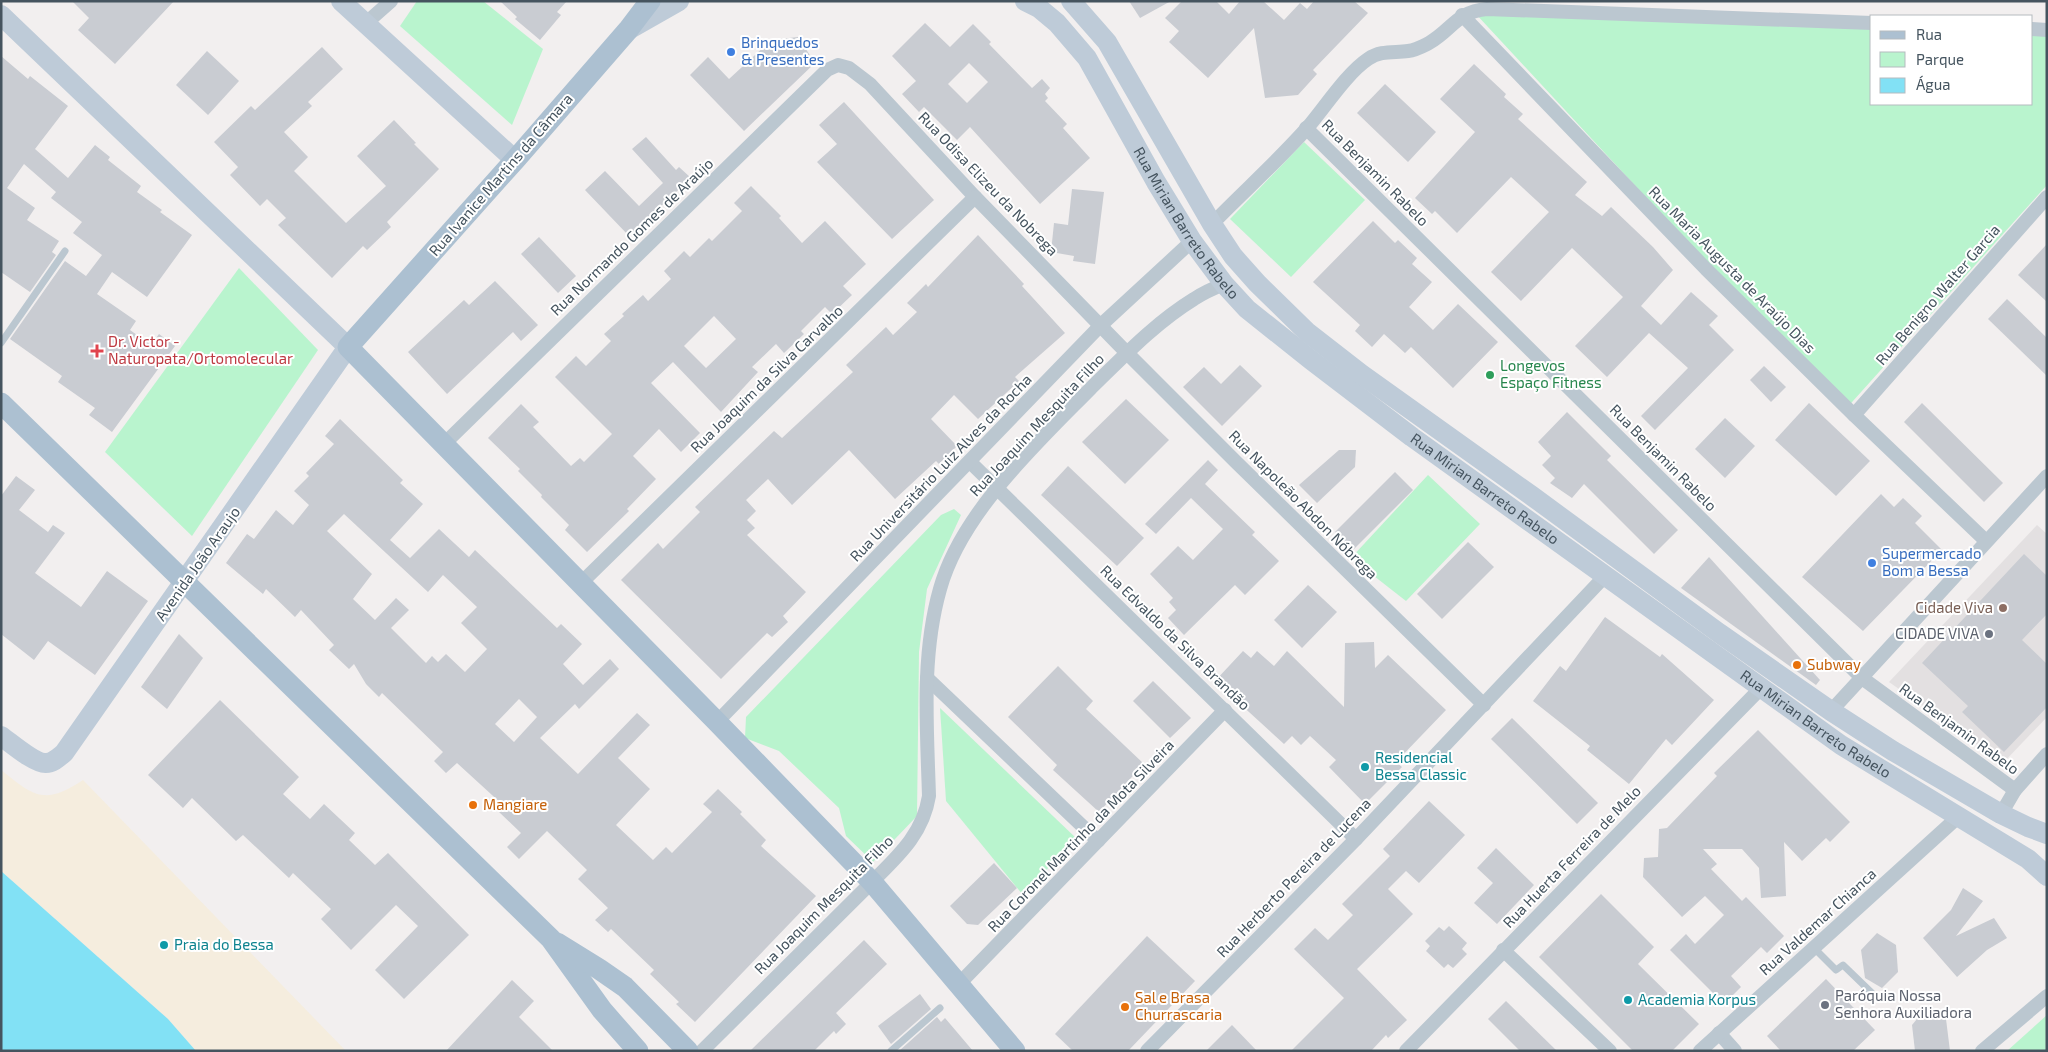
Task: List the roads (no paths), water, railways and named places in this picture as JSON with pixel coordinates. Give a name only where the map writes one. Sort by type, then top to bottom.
[{"type":"main road","points":[[341,1],[515,160]]},
{"type":"main road","name":"Rua Ivanice Martins da Câmara","points":[[348,347],[515,160],[628,30],[650,1]]},
{"type":"main road","points":[[628,30],[679,1]]},
{"type":"main road","name":"Rua Mirian Barreto Rabelo","points":[[1026,1],[1039,8],[1057,23],[1087,58],[1156,182],[1192,241],[1224,284],[1247,308],[1311,360],[1412,437],[1762,686],[1841,745],[2028,859],[2047,876]]},
{"type":"main road","name":"Rua Mirian Barreto Rabelo","points":[[1071,1],[1108,42],[1212,224],[1233,256],[1257,284],[1315,338],[1361,374],[1532,496],[1719,634],[1831,711],[1902,756],[2001,814],[2047,834]]},
{"type":"main road","points":[[1,15],[348,347],[717,722],[872,882],[1015,1051]]},
{"type":"main road","name":"Avenida João Araujo","points":[[1,736],[36,760],[46,764],[64,754],[186,582],[348,347]]},
{"type":"main road","points":[[1,403],[551,940],[602,1010],[638,1051]]},
{"type":"main road","points":[[551,940],[599,969],[625,988],[688,1051]]},
{"type":"street","points":[[365,24],[391,1]]},
{"type":"street","points":[[1212,224],[1306,128],[1353,72],[1366,60],[1377,53],[1410,51],[1423,46],[1434,40],[1462,15],[1473,10],[1870,23]]},
{"type":"street","name":"Rua Maria Augusta de Araújo Dias","points":[[1462,15],[1706,269],[1854,415],[1986,541]]},
{"type":"street","points":[[2033,29],[2047,30]]},
{"type":"street","name":"Rua Normando Gomes de Araújo","points":[[443,445],[827,70],[838,65],[849,68]]},
{"type":"street","name":"Rua Odisa Elizeu da Nobrega","points":[[849,68],[870,84],[975,197],[1101,325]]},
{"type":"street","name":"Rua Benjamin Rabelo","points":[[1306,128],[1862,678],[2015,790]]},
{"type":"street","name":"Rua Joaquim da Silva Carvalho","points":[[580,584],[975,197]]},
{"type":"street","name":"Rua Benigno Walter Garcia","points":[[1854,415],[2047,197]]},
{"type":"street","name":"Rua Universitário Luiz Alves da Rocha","points":[[717,722],[1101,325],[1192,241]]},
{"type":"street","name":"Rua Joaquim Mesquita Filho","points":[[702,1051],[872,882],[922,824],[927,811],[929,796],[927,678],[934,614],[940,588],[948,566],[973,518],[997,488],[1061,419],[1127,352],[1165,319],[1194,298],[1224,284]]},
{"type":"street","name":"Rua Napoleão Abdon Nóbrega","points":[[1101,325],[1234,461],[1484,705]]},
{"type":"street","name":"Rua Edvaldo da Silva Brandão","points":[[970,462],[1356,839]]},
{"type":"street","points":[[1831,711],[2047,476]]},
{"type":"street","name":"Rua Herberto Pereira de Lucena","points":[[1148,1051],[1356,839],[1606,575]]},
{"type":"street","points":[[927,678],[1098,841]]},
{"type":"street","name":"Rua Huerta Ferreira de Melo","points":[[1406,1051],[1762,686]]},
{"type":"street","name":"Rua Coronel Martinho da Mota Silveira","points":[[959,984],[1225,710]]},
{"type":"street","points":[[2001,814],[2015,790],[2047,754]]},
{"type":"street","name":"Rua Valdemar Chianca","points":[[1700,1051],[1958,816]]},
{"type":"street","points":[[1504,950],[1610,1051]]},
{"type":"street","points":[[1982,1051],[2047,996]]},
{"type":"street","points":[[1719,1033],[1735,1051]]},
{"type":"lane","points":[[1,343],[65,251]]},
{"type":"lane","points":[[1814,948],[1836,970],[1843,965],[1872,993]]},
{"type":"lane","points":[[891,1051],[940,1008]]},
{"type":"water","points":[[1,871],[168,1019],[196,1051],[1,1051]]},
{"type":"place","name":"Brinquedos & Presentes","points":[[731,52]]},
{"type":"place","name":"Dr. Victor - Naturopata/Ortomolecular","points":[[97,351]]},
{"type":"place","name":"Longevos Espaço Fitness","points":[[1490,375]]},
{"type":"place","name":"Supermercado Bom a Bessa","points":[[1872,563]]},
{"type":"place","name":"Cidade Viva","points":[[2003,608]]},
{"type":"place","name":"CIDADE VIVA","points":[[1989,634]]},
{"type":"place","name":"Subway","points":[[1797,665]]},
{"type":"place","name":"Residencial Bessa Classic","points":[[1365,767]]},
{"type":"place","name":"Mangiare","points":[[473,805]]},
{"type":"place","name":"Praia do Bessa","points":[[164,945]]},
{"type":"place","name":"Academia Korpus","points":[[1628,1000]]},
{"type":"place","name":"Paróquia Nossa Senhora Auxiliadora","points":[[1825,1005]]},
{"type":"place","name":"Sal e Brasa Churrascaria","points":[[1125,1007]]}]
